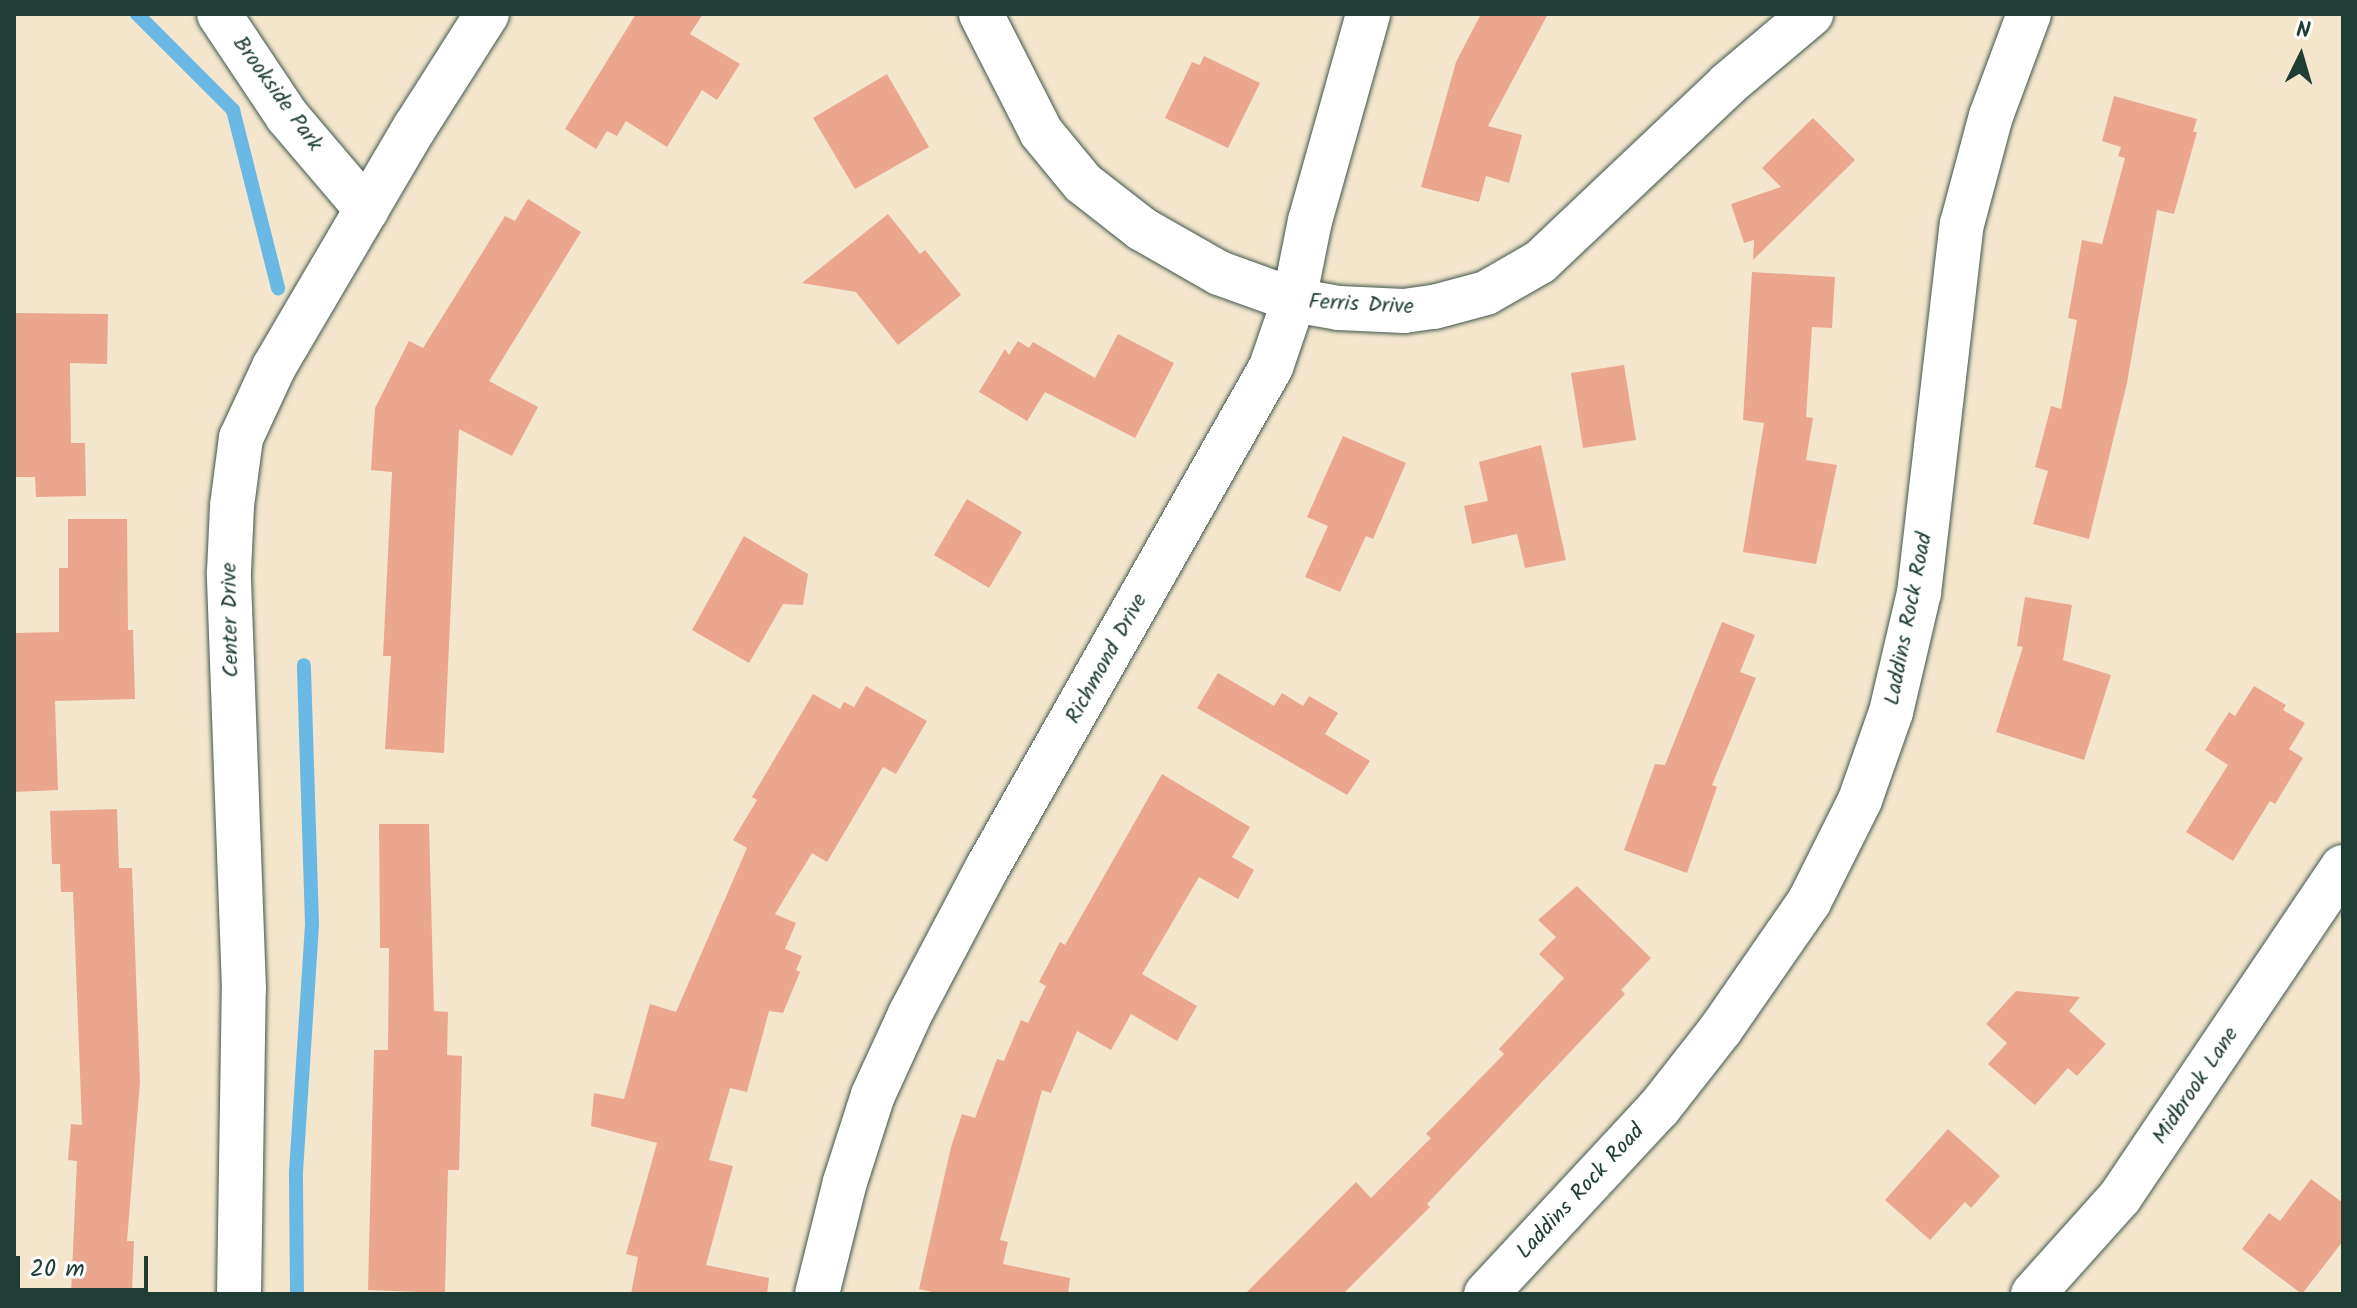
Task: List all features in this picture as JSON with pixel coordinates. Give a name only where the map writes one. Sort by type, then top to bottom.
[{"type":"street","name":"Brookside Park","points":[[219,14],[287,116],[367,210]]},
{"type":"street","name":"Center Drive","points":[[239,1294],[244,989],[230,625],[232,506],[241,438],[274,367],[487,14]]},
{"type":"street","name":"Ferris Drive","points":[[981,14],[1041,132],[1083,183],[1106,204],[1183,255],[1219,273],[1294,300],[1339,308],[1404,311],[1459,301],[1512,280],[1569,237],[1728,84],[1811,14]]},
{"type":"street","name":"Richmond Drive","points":[[817,1294],[845,1182],[873,1095],[910,1014],[987,868],[1271,367],[1294,300],[1310,221],[1368,14]]},
{"type":"street","name":"Laddins Rock Road","points":[[1486,1294],[1659,1108],[1721,1029],[1809,902],[1860,800],[1895,700],[1919,593],[1962,224],[1991,116],[2029,14]]},
{"type":"street","name":"Midbrook Lane","points":[[2033,1294],[2120,1197],[2343,867]]},
{"type":"building","points":[[636,14],[703,14],[690,34],[740,64],[717,100],[702,90],[667,147],[626,121],[617,136],[607,131],[596,149],[565,129]]},
{"type":"building","points":[[1481,14],[1548,14],[1488,126],[1522,135],[1509,183],[1486,176],[1479,202],[1421,187],[1456,62]]},
{"type":"building","points":[[1204,56],[1260,83],[1228,148],[1165,118],[1192,62],[1200,65]]},
{"type":"building","points":[[887,74],[929,147],[855,189],[813,118]]},
{"type":"building","points":[[2114,96],[2197,119],[2193,132],[2197,132],[2174,214],[2157,210],[2127,383],[2089,539],[2033,524],[2048,471],[2035,467],[2051,406],[2061,409],[2077,320],[2068,318],[2082,240],[2102,244],[2125,158],[2118,156],[2121,147],[2102,141]]},
{"type":"building","points":[[1813,118],[1855,160],[1753,260],[1754,240],[1744,243],[1731,204],[1781,187],[1762,168]]},
{"type":"building","points":[[528,199],[581,232],[489,381],[538,407],[512,456],[459,429],[444,753],[385,749],[391,656],[383,656],[392,472],[371,470],[375,408],[409,341],[423,348],[505,216],[515,221]]},
{"type":"building","points":[[888,214],[920,254],[925,250],[961,295],[898,345],[856,292],[802,283]]},
{"type":"building","points":[[1752,272],[1835,277],[1832,328],[1812,327],[1806,417],[1813,418],[1806,460],[1837,465],[1816,564],[1743,552],[1764,423],[1743,420]]},
{"type":"building","points":[[14,313],[108,314],[107,364],[70,363],[71,443],[85,443],[86,496],[36,497],[35,477],[14,477]]},
{"type":"building","points":[[1118,334],[1174,363],[1135,438],[1045,392],[1027,421],[979,392],[1005,349],[1009,355],[1018,341],[1029,348],[1033,342],[1095,378]]},
{"type":"building","points":[[1624,365],[1636,440],[1583,448],[1571,373]]},
{"type":"building","points":[[1343,436],[1406,463],[1373,539],[1366,536],[1340,592],[1305,577],[1328,526],[1307,517]]},
{"type":"building","points":[[1541,445],[1566,560],[1525,568],[1517,534],[1472,544],[1464,506],[1488,501],[1479,462]]},
{"type":"building","points":[[967,499],[1022,532],[989,588],[934,555]]},
{"type":"building","points":[[68,519],[127,519],[128,630],[133,630],[135,699],[55,701],[58,790],[14,792],[14,633],[59,632],[59,568],[68,568]]},
{"type":"building","points":[[744,536],[808,574],[803,605],[783,604],[749,663],[692,630]]},
{"type":"building","points":[[2025,597],[2072,605],[2063,660],[2111,675],[2084,760],[1996,732],[2023,647],[2017,646]]},
{"type":"building","points":[[1722,622],[1755,635],[1740,672],[1756,678],[1712,785],[1717,787],[1687,873],[1624,850],[1655,764],[1665,765]]},
{"type":"building","points":[[1218,673],[1274,706],[1282,693],[1303,706],[1309,696],[1338,713],[1325,734],[1370,761],[1347,795],[1197,708]]},
{"type":"building","points":[[866,686],[927,721],[896,774],[883,767],[827,862],[812,853],[775,914],[796,923],[785,949],[802,956],[796,970],[800,972],[783,1013],[769,1011],[747,1092],[730,1088],[709,1160],[733,1166],[706,1265],[769,1278],[767,1294],[631,1294],[638,1257],[626,1254],[657,1143],[591,1126],[594,1093],[624,1099],[650,1004],[676,1012],[747,848],[733,840],[757,800],[752,797],[813,694],[840,709],[844,702],[854,707]]},
{"type":"building","points":[[2254,686],[2286,705],[2283,710],[2305,723],[2289,749],[2303,758],[2275,804],[2270,801],[2233,861],[2186,832],[2228,765],[2205,750],[2229,712],[2235,716]]},
{"type":"building","points":[[1162,774],[1250,827],[1232,857],[1254,870],[1238,899],[1199,877],[1142,974],[1197,1006],[1177,1041],[1131,1014],[1111,1050],[1077,1031],[1051,1093],[1042,1090],[1000,1240],[1008,1242],[1003,1264],[1070,1278],[1068,1294],[941,1294],[919,1289],[951,1147],[962,1114],[975,1118],[997,1059],[1004,1061],[1021,1020],[1028,1023],[1046,986],[1039,982],[1060,942],[1065,945]]},
{"type":"building","points":[[117,809],[119,868],[132,868],[140,1082],[127,1241],[134,1241],[132,1294],[71,1294],[77,1161],[68,1160],[71,1124],[82,1125],[73,892],[61,892],[60,864],[52,864],[50,811]]},
{"type":"building","points":[[379,824],[429,824],[434,1011],[448,1012],[447,1055],[462,1056],[459,1170],[448,1170],[445,1293],[368,1290],[374,1050],[388,1050],[389,948],[380,948]]},
{"type":"building","points":[[1577,886],[1651,958],[1621,990],[1625,994],[1427,1204],[1430,1207],[1343,1294],[1245,1294],[1356,1182],[1371,1198],[1431,1138],[1426,1134],[1504,1054],[1499,1049],[1564,978],[1539,954],[1556,937],[1538,920]]},
{"type":"building","points":[[2016,991],[2080,997],[2069,1011],[2106,1044],[2077,1076],[2068,1068],[2035,1105],[1988,1064],[2007,1043],[1986,1024]]},
{"type":"building","points":[[1948,1129],[2000,1176],[1971,1208],[1965,1202],[1930,1240],[1885,1200]]},
{"type":"building","points":[[2311,1179],[2343,1203],[2343,1241],[2302,1294],[2242,1249],[2269,1213],[2280,1221]]},
{"type":"waterway","points":[[137,14],[233,110],[278,288]]},
{"type":"waterway","points":[[297,1294],[296,1172],[312,924],[304,665]]}]
